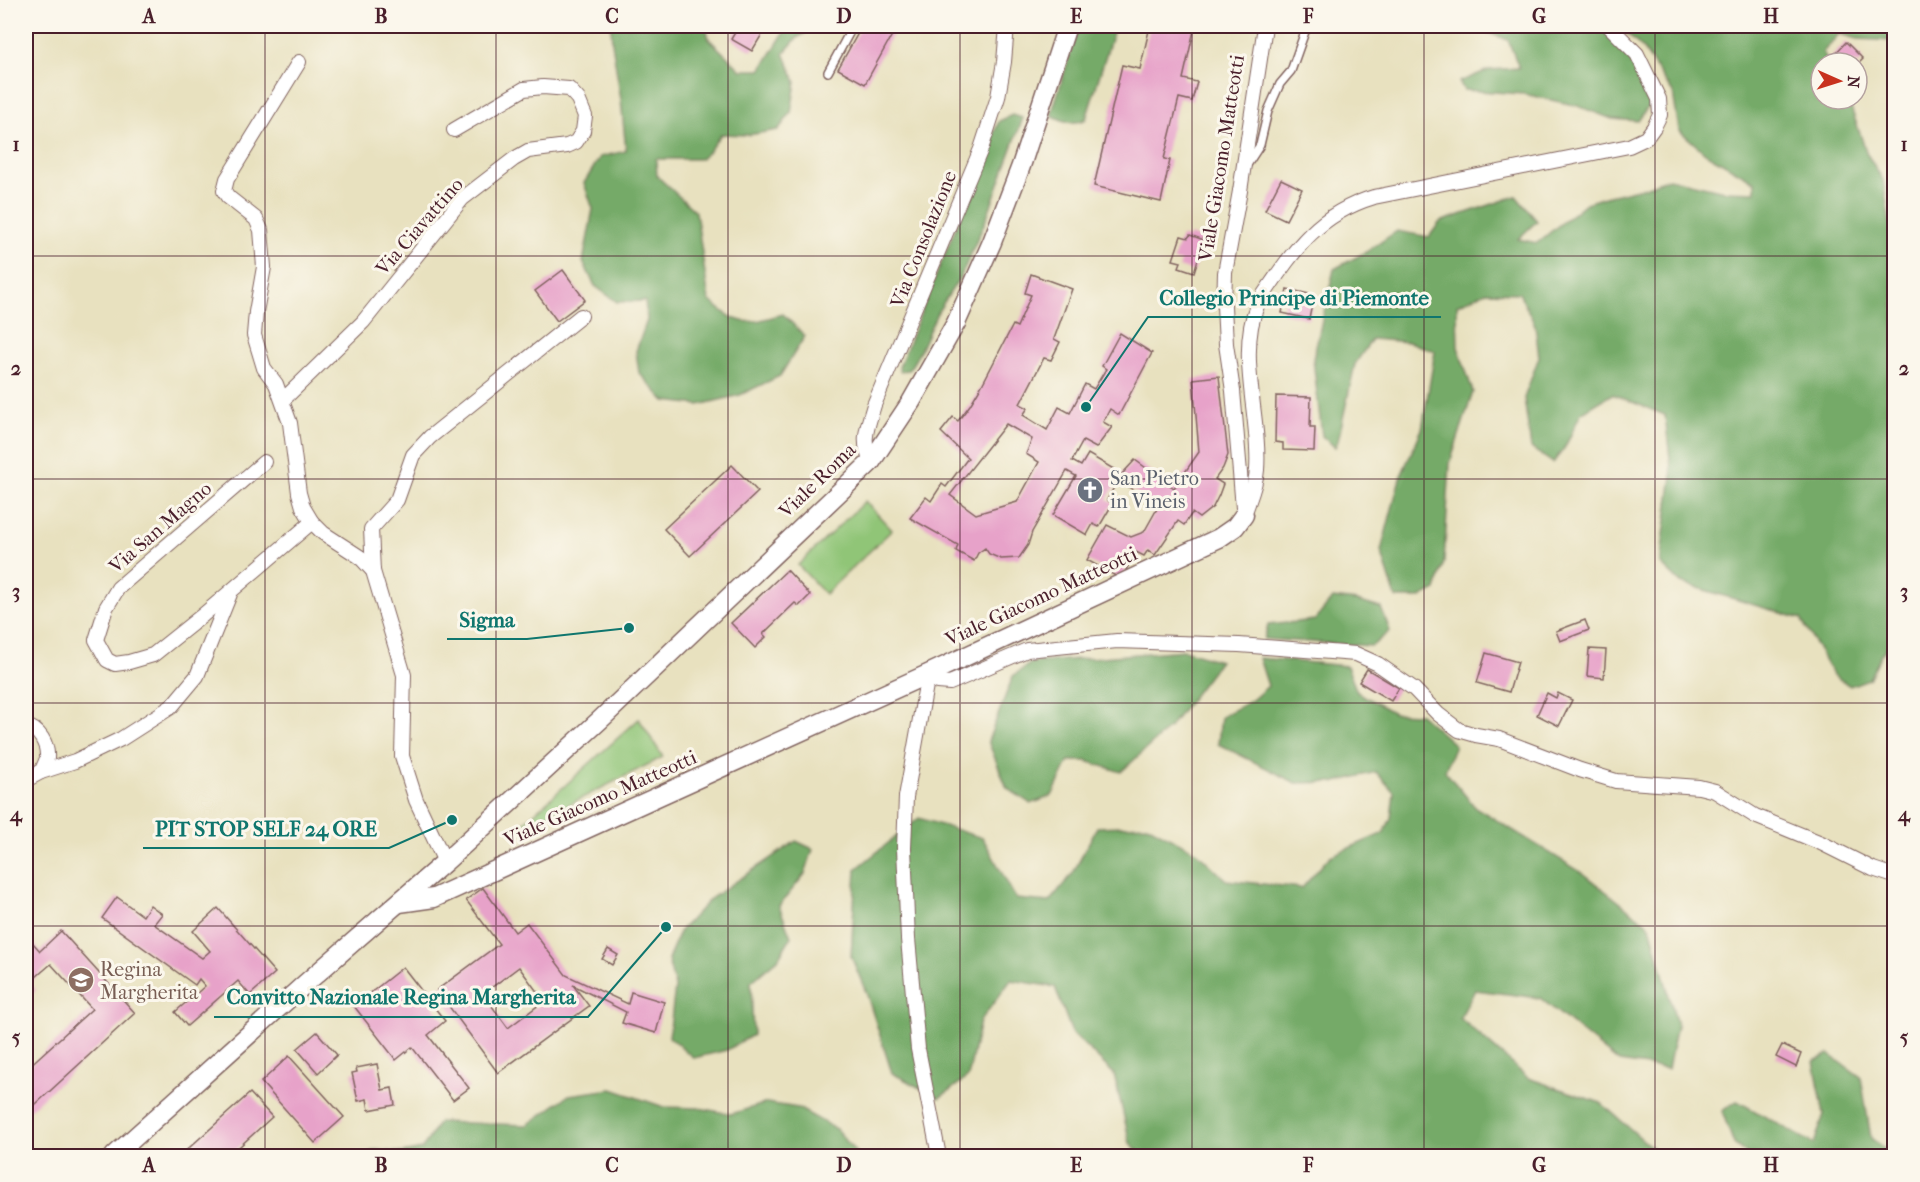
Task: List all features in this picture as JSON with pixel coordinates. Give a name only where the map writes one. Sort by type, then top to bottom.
[{"type":"street","name":"Via Consolazione","points":[[871,462],[865,448],[865,437],[874,405],[981,149],[998,97],[1007,26]]},
{"type":"street","name":"Viale Roma","points":[[114,1156],[306,983],[445,862],[600,720],[871,462],[911,402],[956,323],[988,252],[1021,166],[1067,26]]},
{"type":"street","name":"Viale Giacomo Matteotti","points":[[399,903],[434,898],[927,674],[1219,538],[1235,527],[1244,515],[1233,391],[1226,345],[1225,273],[1244,170],[1265,26]]},
{"type":"street","points":[[1244,515],[1255,484],[1257,470],[1257,438],[1251,394],[1250,356],[1254,313],[1258,303],[1296,249],[1327,219],[1342,209],[1374,197],[1629,146],[1646,138],[1660,115],[1659,99],[1637,54],[1609,26]]},
{"type":"street","points":[[299,62],[227,179],[224,191],[228,197],[256,219],[261,230],[264,267],[254,334],[264,368],[276,384],[290,423],[299,493],[303,507],[312,522],[323,533],[360,557],[373,571]]},
{"type":"street","name":"Via Ciavattino","points":[[283,400],[363,322],[462,199],[528,151],[567,146],[576,142],[583,130],[585,116],[578,99],[569,89],[543,87],[524,89],[454,129]]},
{"type":"street","points":[[445,862],[416,800],[402,756],[404,675],[373,571],[371,529],[397,500],[413,455],[430,436],[581,316]]},
{"type":"street","name":"Via San Magno","points":[[264,462],[118,588],[106,608],[96,640],[107,660],[115,664],[153,655],[312,522]]},
{"type":"street","name":"Via San Magno","points":[[26,780],[41,772],[75,761],[121,739],[171,706],[197,676],[232,590]]},
{"type":"street","points":[[939,1156],[918,1049],[903,848],[906,797],[927,674],[939,682],[950,683],[1027,650],[1117,641],[1239,645],[1356,654],[1378,664],[1414,689],[1438,714],[1459,730],[1499,738],[1580,770],[1616,781],[1699,787],[1715,791],[1755,816],[1821,843],[1873,869],[1894,876]]},
{"type":"street","points":[[26,726],[32,727],[44,741],[47,759],[41,772]]},
{"type":"lane","points":[[828,72],[853,26]]},
{"type":"lane","points":[[1244,170],[1260,145],[1268,111],[1281,84],[1291,71],[1307,26]]},
{"type":"green space","points":[[611,26],[706,26],[709,39],[741,70],[761,70],[788,26],[817,26],[797,38],[784,53],[796,82],[791,113],[778,130],[748,135],[721,134],[700,159],[656,159],[657,176],[696,212],[709,300],[728,315],[743,321],[751,322],[783,314],[805,336],[780,376],[740,395],[699,405],[665,401],[639,373],[636,351],[647,320],[645,301],[617,302],[595,286],[583,262],[593,209],[584,183],[600,157],[626,151]]},
{"type":"green space","points":[[1079,26],[1115,26],[1086,119],[1068,122],[1051,115]]},
{"type":"green space","points":[[1470,26],[1602,26],[1639,65],[1650,104],[1638,121],[1612,119],[1578,106],[1524,94],[1464,90],[1459,82],[1488,70],[1519,68],[1508,40]]},
{"type":"green space","points":[[1619,26],[1894,26],[1894,41],[1857,39],[1839,34],[1824,51],[1809,51],[1809,111],[1852,111],[1867,154],[1883,180],[1890,224],[1894,227],[1894,641],[1891,641],[1880,657],[1869,679],[1850,686],[1833,675],[1801,619],[1681,583],[1660,563],[1672,476],[1665,415],[1612,394],[1581,413],[1565,447],[1553,463],[1531,448],[1524,398],[1539,357],[1535,325],[1519,293],[1486,292],[1457,305],[1458,347],[1473,392],[1450,463],[1444,562],[1436,590],[1420,598],[1396,598],[1381,551],[1400,478],[1422,429],[1435,351],[1408,342],[1372,339],[1355,364],[1335,447],[1322,436],[1313,359],[1334,269],[1366,252],[1397,231],[1429,237],[1440,222],[1516,196],[1537,221],[1518,239],[1537,243],[1586,203],[1669,178],[1724,191],[1755,192],[1755,182],[1705,153],[1679,130],[1673,93],[1643,49]]},
{"type":"green space","points":[[1012,115],[1023,118],[985,222],[962,274],[937,313],[918,355],[909,370],[900,371],[899,367],[999,121]]},
{"type":"green space","points":[[865,501],[892,530],[825,594],[798,565]]},
{"type":"green space","points":[[1333,598],[1357,601],[1381,608],[1390,631],[1372,646],[1264,639],[1268,625],[1315,620]]},
{"type":"green space","points":[[1184,650],[1220,661],[1170,727],[1121,772],[1086,761],[1069,761],[1052,796],[1031,804],[1007,788],[988,741],[1013,676],[1031,663]]},
{"type":"green space","points":[[1259,658],[1347,666],[1357,692],[1394,713],[1420,714],[1455,745],[1445,771],[1475,807],[1581,872],[1650,926],[1677,1025],[1668,1069],[1619,1062],[1540,998],[1475,990],[1460,1018],[1528,1078],[1601,1103],[1661,1156],[1143,1156],[1130,1143],[1114,1074],[1072,1033],[1055,987],[1011,980],[980,1021],[968,1077],[939,1098],[892,1073],[866,992],[851,956],[856,869],[919,818],[983,838],[1016,899],[1049,902],[1073,873],[1097,827],[1147,825],[1197,852],[1226,880],[1302,888],[1330,856],[1384,833],[1391,818],[1394,792],[1376,772],[1336,782],[1296,783],[1218,744],[1221,717],[1252,700],[1268,686]]},
{"type":"green space","points":[[639,719],[663,757],[511,834]]},
{"type":"green space","points":[[796,841],[813,849],[805,874],[779,906],[791,937],[778,959],[751,982],[753,1035],[727,1050],[694,1058],[669,1037],[675,987],[668,960],[679,932],[710,899]]},
{"type":"green space","points":[[1829,1054],[1861,1077],[1871,1138],[1888,1152],[1889,1156],[1749,1156],[1734,1144],[1722,1111],[1737,1101],[1814,1144],[1824,1114],[1814,1061]]},
{"type":"green space","points":[[612,1089],[664,1107],[699,1108],[731,1114],[767,1103],[798,1108],[836,1129],[859,1156],[362,1156],[375,1150],[402,1153],[422,1149],[439,1122],[527,1125],[569,1095]]},
{"type":"building","points":[[739,26],[767,26],[752,51],[731,39]]},
{"type":"building","points":[[862,26],[897,26],[865,84],[838,69]]},
{"type":"building","points":[[1150,26],[1195,26],[1183,79],[1197,82],[1192,101],[1179,98],[1164,159],[1170,160],[1161,202],[1094,186],[1122,65],[1140,69]]},
{"type":"building","points":[[1846,42],[1855,51],[1838,51]]},
{"type":"building","points":[[1281,179],[1302,189],[1286,220],[1265,210]]},
{"type":"building","points":[[1190,235],[1204,240],[1194,272],[1179,267],[1181,262],[1173,260],[1181,236],[1188,238]]},
{"type":"building","points":[[563,270],[585,300],[557,321],[535,291]]},
{"type":"building","points":[[1031,274],[1072,289],[1054,339],[1060,342],[1051,360],[1044,358],[1020,404],[1028,408],[1023,415],[1047,430],[1059,407],[1070,413],[1085,384],[1094,389],[1106,369],[1102,366],[1120,333],[1152,353],[1119,415],[1110,409],[1103,422],[1112,427],[1096,448],[1083,441],[1072,461],[1081,466],[1088,454],[1122,474],[1135,460],[1174,488],[1199,452],[1193,379],[1219,376],[1228,455],[1215,479],[1223,484],[1219,495],[1213,507],[1199,518],[1192,513],[1184,525],[1178,521],[1155,555],[1148,550],[1144,556],[1136,552],[1121,579],[1087,560],[1107,525],[1131,537],[1144,532],[1158,507],[1118,480],[1107,500],[1113,503],[1099,527],[1093,524],[1087,535],[1053,515],[1076,476],[1067,471],[1019,558],[1001,559],[989,554],[985,548],[978,553],[974,561],[956,551],[958,545],[910,518],[926,497],[931,501],[942,484],[946,487],[968,458],[941,432],[953,417],[958,421],[970,405],[1013,325],[1017,327],[1031,295],[1025,293]],"holes":[[[1006,424],[1032,439],[1026,454],[1039,462],[1017,502],[976,514],[950,495]]]},
{"type":"building","points":[[1287,289],[1314,295],[1309,319],[1282,313]]},
{"type":"building","points":[[1276,396],[1311,397],[1310,427],[1315,427],[1314,451],[1283,450],[1283,443],[1275,442]]},
{"type":"building","points":[[732,465],[758,492],[690,556],[664,529]]},
{"type":"building","points":[[787,570],[810,595],[799,606],[795,603],[763,634],[766,637],[755,648],[731,623]]},
{"type":"building","points":[[1585,620],[1589,630],[1560,641],[1556,631]]},
{"type":"building","points":[[1589,649],[1606,650],[1604,678],[1587,676]]},
{"type":"building","points":[[1486,653],[1518,662],[1509,692],[1477,683]]},
{"type":"building","points":[[1367,669],[1399,688],[1391,701],[1359,682]]},
{"type":"building","points":[[1547,693],[1556,698],[1558,693],[1572,700],[1559,726],[1537,715]]},
{"type":"building","points":[[483,888],[515,932],[527,923],[566,975],[628,1004],[631,992],[664,1002],[656,1033],[622,1023],[626,1012],[573,985],[589,1006],[498,1073],[437,990],[499,944],[466,900]],"holes":[[[519,967],[544,1001],[508,1028],[483,994]]]},
{"type":"building","points":[[117,897],[143,916],[150,905],[162,914],[154,924],[202,958],[210,951],[193,931],[218,908],[275,973],[250,995],[238,981],[187,1026],[175,1012],[205,986],[199,979],[195,985],[102,918]]},
{"type":"building","points":[[61,931],[135,1013],[26,1113],[26,1069],[92,1009],[51,964],[29,983],[36,990],[26,1000],[26,950],[33,943],[40,951]]},
{"type":"building","points":[[608,949],[618,955],[612,965],[602,959]]},
{"type":"building","points":[[403,967],[445,1021],[428,1035],[469,1088],[453,1100],[412,1047],[396,1060],[354,1006]]},
{"type":"building","points":[[317,1032],[337,1055],[318,1073],[297,1049]]},
{"type":"building","points":[[1782,1045],[1801,1054],[1796,1067],[1776,1057]]},
{"type":"building","points":[[289,1056],[344,1117],[315,1143],[261,1082]]},
{"type":"building","points":[[377,1064],[382,1090],[392,1088],[395,1105],[369,1110],[367,1099],[358,1101],[352,1073],[357,1072],[356,1068]]},
{"type":"building","points":[[250,1093],[272,1117],[229,1156],[180,1156]]},
{"type":"place","name":"Collegio Principe di Piemonte","points":[[1086,407]]},
{"type":"place","name":"San Pietro in Vineis","points":[[1090,490]]},
{"type":"place","name":"Sigma","points":[[629,628]]},
{"type":"place","name":"PIT STOP SELF 24 ORE","points":[[452,820]]},
{"type":"place","name":"Convitto Nazionale Regina Margherita","points":[[666,927]]},
{"type":"place","name":"Regina Margherita","points":[[81,980]]}]
